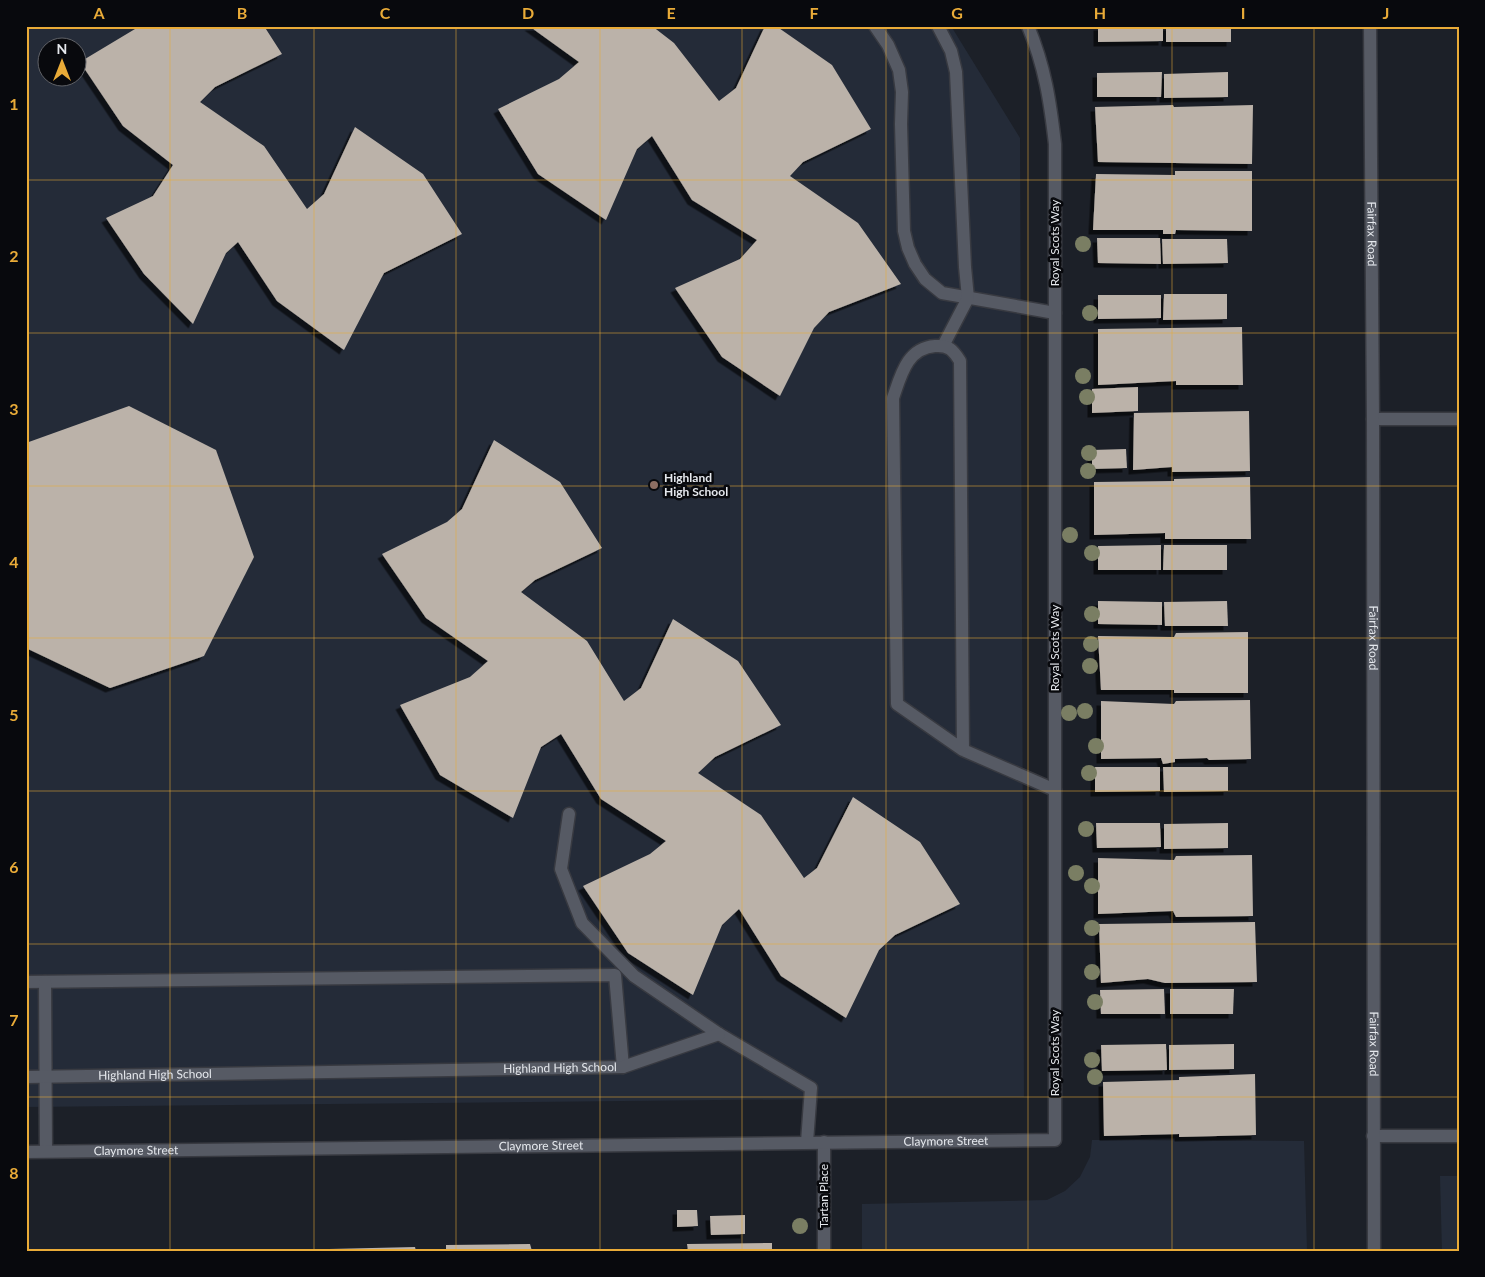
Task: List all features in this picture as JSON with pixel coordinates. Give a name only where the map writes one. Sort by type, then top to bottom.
[{"type":"street","points":[[875,26],[888,45],[899,70],[902,92],[904,231],[908,248],[915,264],[925,279],[942,293],[1055,313]]},
{"type":"street","points":[[938,26],[951,51],[956,72],[968,298],[943,346]]},
{"type":"street","name":"Royal Scots Way","points":[[1028,26],[1038,52],[1050,97],[1055,156],[1055,1140]]},
{"type":"street","name":"Fairfax Road","points":[[1370,26],[1373,419],[1374,1251]]},
{"type":"street","points":[[963,750],[960,362],[953,350],[943,346],[928,346],[912,355],[901,374],[893,398],[897,704],[963,750],[1055,790]]},
{"type":"street","points":[[1373,419],[1459,419]]},
{"type":"street","points":[[568,814],[561,869],[582,923],[634,976],[719,1034],[811,1088],[807,1142]]},
{"type":"street","name":"Highland High School","points":[[26,1077],[623,1067],[615,975]]},
{"type":"street","points":[[26,982],[634,976]]},
{"type":"street","points":[[45,982],[46,1152]]},
{"type":"street","points":[[623,1067],[719,1034]]},
{"type":"street","points":[[1373,1136],[1459,1136]]},
{"type":"street","name":"Claymore Street","points":[[26,1152],[1055,1140]]},
{"type":"street","name":"Tartan Place","points":[[824,1142],[824,1251]]},
{"type":"shaded area","points":[[26,26],[951,26],[1020,138],[1024,1097],[26,1107]]},
{"type":"shaded area","points":[[1092,1140],[1304,1141],[1307,1251],[862,1251],[862,1204],[1047,1200],[1065,1191],[1080,1177],[1090,1157]]},
{"type":"shaded area","points":[[1440,1176],[1459,1176],[1459,1251],[1442,1251]]},
{"type":"building","points":[[140,26],[264,26],[282,54],[215,87],[200,102],[264,146],[307,209],[324,194],[355,127],[423,174],[462,234],[384,273],[344,350],[277,301],[238,242],[226,253],[193,324],[144,274],[106,218],[153,196],[173,165],[123,126],[88,74],[88,57]]},
{"type":"building","points":[[529,26],[652,26],[674,43],[719,101],[736,88],[765,26],[776,26],[832,65],[871,129],[803,162],[790,176],[858,223],[901,284],[829,312],[814,328],[780,396],[722,357],[675,288],[740,259],[757,240],[692,200],[652,136],[637,149],[606,220],[538,174],[498,109],[559,79],[579,62]]},
{"type":"building","points":[[1098,26],[1163,26],[1163,41],[1098,42]]},
{"type":"building","points":[[1166,26],[1231,26],[1231,42],[1166,42]]},
{"type":"building","points":[[1162,72],[1161,97],[1097,97],[1097,73]]},
{"type":"building","points":[[1228,72],[1228,97],[1164,98],[1164,74]]},
{"type":"building","points":[[1173,105],[1174,107],[1253,105],[1252,164],[1098,162],[1095,107]]},
{"type":"building","points":[[1175,171],[1252,171],[1252,231],[1176,230],[1175,234],[1163,234],[1163,230],[1093,230],[1096,174],[1175,175]]},
{"type":"building","points":[[1097,238],[1160,238],[1161,264],[1098,263]]},
{"type":"building","points":[[1162,239],[1227,239],[1228,263],[1163,264]]},
{"type":"building","points":[[1164,294],[1227,294],[1227,319],[1163,320]]},
{"type":"building","points":[[1098,295],[1161,295],[1161,318],[1098,319]]},
{"type":"building","points":[[1242,327],[1243,385],[1176,385],[1176,381],[1098,385],[1098,329]]},
{"type":"building","points":[[1138,387],[1138,411],[1092,413],[1092,389]]},
{"type":"building","points":[[129,406],[216,450],[254,557],[204,656],[110,688],[26,648],[26,443]]},
{"type":"building","points":[[1249,411],[1250,471],[1172,472],[1172,467],[1133,470],[1134,413]]},
{"type":"building","points":[[494,440],[560,482],[602,548],[535,580],[521,592],[587,641],[624,701],[641,688],[673,619],[738,661],[781,725],[715,757],[698,773],[761,815],[804,878],[817,868],[853,797],[920,842],[960,904],[895,935],[879,950],[846,1018],[781,976],[739,909],[722,925],[693,995],[628,953],[583,886],[650,854],[666,841],[601,799],[561,734],[541,747],[513,818],[440,775],[400,705],[470,677],[488,661],[426,618],[382,554],[447,522],[462,509]]},
{"type":"building","points":[[1126,449],[1127,468],[1092,469],[1092,450]]},
{"type":"building","points":[[1250,477],[1251,539],[1165,539],[1165,533],[1094,535],[1094,482],[1174,481],[1174,479]]},
{"type":"building","points":[[1161,545],[1161,570],[1098,570],[1098,546]]},
{"type":"building","points":[[1164,545],[1227,545],[1227,570],[1163,570]]},
{"type":"building","points":[[1098,601],[1162,602],[1162,625],[1098,624]]},
{"type":"building","points":[[1227,601],[1228,626],[1165,626],[1164,602]]},
{"type":"building","points":[[1248,632],[1248,693],[1174,693],[1174,690],[1101,690],[1098,636],[1174,637],[1176,633]]},
{"type":"building","points":[[1250,700],[1251,759],[1175,759],[1175,762],[1163,764],[1161,758],[1101,759],[1101,701],[1174,704],[1176,701]]},
{"type":"building","points":[[1095,767],[1160,767],[1160,791],[1095,792]]},
{"type":"building","points":[[1163,767],[1228,767],[1228,791],[1164,792]]},
{"type":"building","points":[[1096,823],[1160,823],[1161,847],[1097,848]]},
{"type":"building","points":[[1228,823],[1228,848],[1164,849],[1164,824]]},
{"type":"building","points":[[1252,855],[1253,916],[1176,917],[1173,911],[1098,914],[1098,858],[1174,860],[1176,856]]},
{"type":"building","points":[[1255,922],[1257,982],[1165,983],[1148,979],[1101,983],[1099,924]]},
{"type":"building","points":[[1164,989],[1165,1014],[1101,1014],[1100,990]]},
{"type":"building","points":[[1170,989],[1234,989],[1233,1014],[1170,1014]]},
{"type":"building","points":[[1166,1044],[1167,1070],[1102,1071],[1101,1045]]},
{"type":"building","points":[[1234,1044],[1234,1069],[1169,1070],[1169,1045]]},
{"type":"building","points":[[1255,1074],[1256,1135],[1179,1137],[1179,1134],[1104,1136],[1103,1082],[1179,1080],[1179,1077]]},
{"type":"building","points":[[677,1210],[697,1210],[698,1226],[677,1227]]},
{"type":"building","points":[[745,1215],[745,1234],[711,1235],[710,1216]]},
{"type":"building","points":[[772,1243],[772,1251],[688,1251],[687,1244]]},
{"type":"building","points":[[530,1244],[532,1251],[446,1251],[446,1245]]},
{"type":"building","points":[[415,1247],[416,1251],[329,1251],[329,1249]]},
{"type":"place","name":"Highland High School","points":[[654,485]]}]
